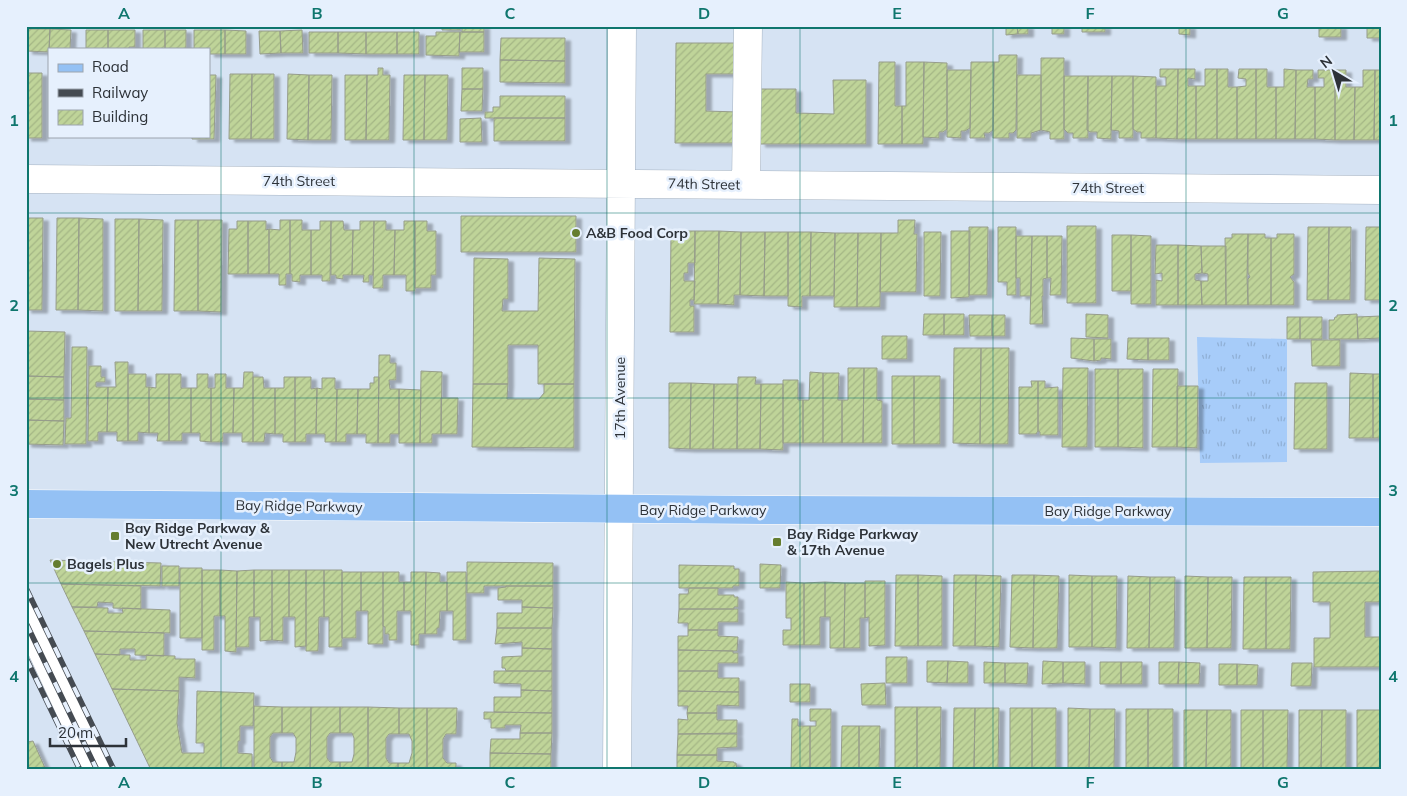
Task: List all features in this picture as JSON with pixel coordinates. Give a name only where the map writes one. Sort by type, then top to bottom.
[{"type":"main road","name":"Bay Ridge Parkway","points":[[26,504],[1381,512]]},
{"type":"street","name":"17th Avenue","points":[[617,770],[622,26]]},
{"type":"street","points":[[746,184],[748,26]]},
{"type":"street","name":"74th Street","points":[[26,179],[1381,190]]},
{"type":"street","points":[[26,616],[98,770]]},
{"type":"green space","points":[[1197,337],[1287,339],[1287,462],[1200,463]]},
{"type":"building","points":[[442,26],[460,26],[460,30],[442,30]]},
{"type":"building","points":[[462,26],[484,26],[484,32],[462,32]]},
{"type":"building","points":[[1006,26],[1017,26],[1018,34],[1006,35]]},
{"type":"building","points":[[1017,26],[1028,26],[1028,34],[1018,34]]},
{"type":"building","points":[[1052,26],[1064,26],[1064,34],[1052,34]]},
{"type":"building","points":[[1082,26],[1105,26],[1105,32],[1082,32]]},
{"type":"building","points":[[1179,26],[1190,26],[1190,35],[1179,34]]},
{"type":"building","points":[[1319,26],[1341,26],[1341,37],[1319,37]]},
{"type":"building","points":[[1367,26],[1381,26],[1381,38],[1367,38]]},
{"type":"building","points":[[28,29],[50,29],[48,52],[27,51]]},
{"type":"building","points":[[50,29],[71,30],[70,48],[49,48]]},
{"type":"building","points":[[86,30],[108,30],[108,48],[86,48]]},
{"type":"building","points":[[108,30],[135,30],[135,47],[108,48]]},
{"type":"building","points":[[143,30],[165,30],[165,48],[143,48]]},
{"type":"building","points":[[165,30],[186,30],[186,48],[165,48]]},
{"type":"building","points":[[194,30],[225,30],[225,54],[210,54],[210,48],[194,48]]},
{"type":"building","points":[[225,30],[246,31],[246,54],[225,54]]},
{"type":"building","points":[[302,30],[303,53],[281,53],[280,31]]},
{"type":"building","points":[[259,31],[280,31],[281,53],[260,54]]},
{"type":"building","points":[[309,32],[338,32],[338,53],[309,53]]},
{"type":"building","points":[[338,32],[366,32],[366,54],[338,53]]},
{"type":"building","points":[[366,32],[397,32],[397,54],[366,54]]},
{"type":"building","points":[[397,32],[419,32],[419,54],[397,54]]},
{"type":"building","points":[[436,32],[460,32],[459,56],[426,55],[426,36],[436,36]]},
{"type":"building","points":[[460,32],[484,32],[484,52],[459,52]]},
{"type":"building","points":[[501,38],[565,38],[565,61],[500,60]]},
{"type":"building","points":[[676,43],[738,43],[738,74],[706,74],[706,111],[738,112],[738,143],[675,143]]},
{"type":"building","points":[[999,55],[1017,55],[1016,130],[1013,133],[1009,133],[1009,138],[993,138],[994,62],[999,62]]},
{"type":"building","points":[[1041,58],[1064,58],[1064,139],[1050,139],[1050,132],[1041,130]]},
{"type":"building","points":[[500,60],[565,61],[565,83],[500,82]]},
{"type":"building","points":[[879,62],[895,62],[895,106],[902,106],[902,144],[878,144]]},
{"type":"building","points":[[906,62],[924,62],[923,144],[902,144],[902,106],[906,106]]},
{"type":"building","points":[[924,62],[947,63],[947,129],[939,132],[939,138],[923,137]]},
{"type":"building","points":[[971,62],[994,62],[993,130],[989,133],[984,133],[985,138],[970,138]]},
{"type":"building","points":[[378,68],[383,68],[383,75],[390,75],[389,140],[366,140],[367,75],[378,75]]},
{"type":"building","points":[[462,68],[483,68],[483,89],[462,89]]},
{"type":"building","points":[[1160,69],[1178,69],[1177,139],[1156,138],[1156,86],[1166,86],[1166,77],[1160,77]]},
{"type":"building","points":[[1178,69],[1195,69],[1195,79],[1188,78],[1188,86],[1196,86],[1196,139],[1177,139]]},
{"type":"building","points":[[1205,69],[1217,69],[1217,139],[1196,139],[1196,86],[1205,86]]},
{"type":"building","points":[[1217,69],[1228,69],[1228,87],[1237,87],[1237,139],[1217,139]]},
{"type":"building","points":[[1239,69],[1256,69],[1256,139],[1237,139],[1237,87],[1246,86],[1246,79],[1238,78]]},
{"type":"building","points":[[1256,69],[1267,69],[1267,87],[1276,87],[1276,139],[1256,139]]},
{"type":"building","points":[[1284,69],[1296,70],[1295,139],[1276,139],[1276,87],[1284,87]]},
{"type":"building","points":[[947,70],[971,70],[970,128],[961,131],[961,138],[947,137]]},
{"type":"building","points":[[1296,70],[1313,70],[1313,79],[1308,79],[1307,87],[1315,87],[1315,139],[1295,139]]},
{"type":"building","points":[[1318,70],[1335,70],[1335,140],[1315,139],[1315,87],[1324,87],[1324,78],[1318,78]]},
{"type":"building","points":[[1335,70],[1346,70],[1346,87],[1355,87],[1354,140],[1335,140]]},
{"type":"building","points":[[1363,70],[1375,70],[1374,140],[1354,140],[1355,87],[1363,87]]},
{"type":"building","points":[[1375,70],[1381,70],[1381,140],[1374,140]]},
{"type":"building","points":[[26,73],[42,73],[42,138],[26,138]]},
{"type":"building","points":[[230,74],[252,74],[251,139],[229,139]]},
{"type":"building","points":[[252,74],[274,74],[274,139],[251,139]]},
{"type":"building","points":[[288,74],[309,75],[308,140],[287,139]]},
{"type":"building","points":[[210,75],[216,75],[214,139],[192,139],[210,138]]},
{"type":"building","points":[[309,75],[332,75],[331,140],[308,140]]},
{"type":"building","points":[[345,75],[367,75],[366,140],[345,140]]},
{"type":"building","points":[[404,75],[425,75],[424,140],[403,140]]},
{"type":"building","points":[[425,75],[448,75],[447,140],[424,140]]},
{"type":"building","points":[[1017,75],[1041,75],[1041,130],[1031,133],[1031,138],[1017,138]]},
{"type":"building","points":[[1064,76],[1088,76],[1088,138],[1073,138],[1073,133],[1068,133],[1064,129]]},
{"type":"building","points":[[1088,76],[1112,76],[1111,139],[1097,138],[1097,132],[1087,130]]},
{"type":"building","points":[[1112,76],[1133,76],[1133,138],[1119,138],[1119,131],[1111,130]]},
{"type":"building","points":[[1133,76],[1156,77],[1156,138],[1141,138],[1141,132],[1133,129]]},
{"type":"building","points":[[833,80],[866,80],[866,144],[760,144],[760,89],[796,89],[796,113],[834,114]]},
{"type":"building","points":[[462,89],[483,89],[482,111],[461,111]]},
{"type":"building","points":[[500,96],[565,96],[565,118],[485,118],[485,112],[493,112],[493,107],[500,107]]},
{"type":"building","points":[[481,118],[482,142],[460,142],[460,119]]},
{"type":"building","points":[[494,118],[565,118],[565,141],[494,141]]},
{"type":"building","points":[[461,216],[576,216],[576,252],[461,252]]},
{"type":"building","points":[[26,218],[43,218],[42,310],[26,310]]},
{"type":"building","points":[[57,218],[79,218],[78,310],[56,310]]},
{"type":"building","points":[[79,218],[103,219],[103,311],[78,310]]},
{"type":"building","points":[[115,219],[139,219],[138,311],[115,311]]},
{"type":"building","points":[[139,219],[163,220],[162,311],[138,311]]},
{"type":"building","points":[[175,220],[198,220],[198,311],[174,311]]},
{"type":"building","points":[[198,220],[222,220],[221,312],[198,311]]},
{"type":"building","points":[[280,220],[290,220],[290,274],[286,274],[286,285],[279,285],[279,274],[269,274],[269,229],[280,230]]},
{"type":"building","points":[[290,220],[302,220],[302,230],[311,230],[311,275],[300,275],[300,282],[292,281],[292,274],[290,274]]},
{"type":"building","points":[[898,220],[915,220],[914,234],[917,234],[916,292],[880,292],[881,233],[898,233]]},
{"type":"building","points":[[237,221],[248,221],[248,274],[228,274],[229,229],[237,229]]},
{"type":"building","points":[[248,221],[266,221],[266,230],[269,229],[269,274],[248,274]]},
{"type":"building","points":[[320,221],[331,221],[330,281],[322,281],[322,275],[311,275],[311,230],[320,230]]},
{"type":"building","points":[[331,221],[343,221],[344,230],[353,230],[352,275],[343,275],[343,279],[336,278],[336,275],[331,275]]},
{"type":"building","points":[[360,221],[374,221],[373,275],[369,275],[369,282],[363,282],[364,275],[352,275],[353,230],[360,230]]},
{"type":"building","points":[[374,221],[386,221],[386,230],[395,230],[394,275],[383,275],[383,288],[373,288]]},
{"type":"building","points":[[404,221],[415,221],[415,291],[406,291],[406,275],[394,275],[395,230],[404,230]]},
{"type":"building","points":[[415,221],[427,221],[427,231],[436,231],[436,275],[431,275],[431,288],[415,288]]},
{"type":"building","points":[[1067,226],[1096,226],[1096,303],[1067,303]]},
{"type":"building","points":[[969,227],[988,227],[987,295],[969,295]]},
{"type":"building","points":[[998,227],[1016,227],[1016,295],[1007,295],[1007,282],[998,282]]},
{"type":"building","points":[[1308,227],[1329,227],[1328,300],[1307,300]]},
{"type":"building","points":[[1329,227],[1351,227],[1350,300],[1328,300]]},
{"type":"building","points":[[1366,227],[1381,227],[1381,300],[1365,300]]},
{"type":"building","points":[[671,231],[695,231],[695,263],[688,263],[688,273],[684,273],[684,281],[695,281],[694,300],[690,300],[690,306],[694,306],[694,332],[670,332]]},
{"type":"building","points":[[695,231],[719,231],[718,304],[694,304]]},
{"type":"building","points":[[719,231],[741,232],[740,295],[734,295],[734,305],[718,304]]},
{"type":"building","points":[[951,231],[970,231],[969,297],[951,298]]},
{"type":"building","points":[[741,232],[765,232],[764,296],[740,295]]},
{"type":"building","points":[[765,232],[788,232],[788,296],[764,296]]},
{"type":"building","points":[[788,232],[811,232],[810,296],[802,296],[802,307],[788,306]]},
{"type":"building","points":[[811,232],[835,233],[834,296],[810,296]]},
{"type":"building","points":[[924,232],[941,232],[940,296],[924,296]]},
{"type":"building","points":[[835,233],[858,233],[857,307],[834,307]]},
{"type":"building","points":[[858,233],[881,233],[880,307],[857,307]]},
{"type":"building","points":[[1232,234],[1248,234],[1248,305],[1226,305],[1225,238],[1232,238]]},
{"type":"building","points":[[1248,234],[1265,234],[1265,238],[1271,238],[1271,305],[1248,305],[1248,279],[1250,277],[1248,273]]},
{"type":"building","points":[[1277,234],[1294,234],[1294,274],[1290,277],[1294,282],[1294,305],[1271,305],[1271,238],[1277,238]]},
{"type":"building","points":[[1112,235],[1131,235],[1131,291],[1112,291]]},
{"type":"building","points":[[1131,235],[1151,236],[1151,304],[1131,304]]},
{"type":"building","points":[[1016,236],[1032,236],[1031,296],[1020,296],[1020,278],[1016,278]]},
{"type":"building","points":[[1032,236],[1047,236],[1047,278],[1043,279],[1042,296],[1043,324],[1030,324]]},
{"type":"building","points":[[1047,236],[1062,236],[1061,295],[1050,295],[1051,278],[1047,278]]},
{"type":"building","points":[[1156,245],[1178,245],[1178,305],[1156,305],[1156,280],[1162,281],[1162,273],[1155,274]]},
{"type":"building","points":[[1178,245],[1201,246],[1202,273],[1195,274],[1195,280],[1201,281],[1202,305],[1178,305]]},
{"type":"building","points":[[1201,246],[1226,246],[1226,305],[1202,305],[1201,281],[1208,281],[1208,274],[1202,273]]},
{"type":"building","points":[[474,258],[508,259],[508,299],[503,299],[502,311],[538,311],[539,258],[575,259],[574,384],[538,384],[538,345],[508,345],[508,384],[473,384]]},
{"type":"building","points":[[924,314],[944,314],[944,335],[923,335]]},
{"type":"building","points":[[944,314],[964,314],[964,335],[944,335]]},
{"type":"building","points":[[1086,314],[1108,315],[1108,338],[1086,337]]},
{"type":"building","points":[[1357,314],[1358,339],[1329,339],[1329,320],[1334,320],[1337,315]]},
{"type":"building","points":[[969,315],[992,315],[992,336],[970,336]]},
{"type":"building","points":[[992,315],[1005,315],[1005,336],[992,336]]},
{"type":"building","points":[[1381,316],[1381,338],[1358,339],[1357,317]]},
{"type":"building","points":[[1287,317],[1300,317],[1300,339],[1287,339]]},
{"type":"building","points":[[1300,317],[1322,317],[1322,339],[1300,339]]},
{"type":"building","points":[[26,331],[65,332],[64,377],[26,376]]},
{"type":"building","points":[[882,336],[907,336],[907,359],[882,359]]},
{"type":"building","points":[[1071,338],[1094,339],[1094,361],[1071,358]]},
{"type":"building","points":[[1128,338],[1148,338],[1148,360],[1127,359]]},
{"type":"building","points":[[1148,338],[1169,338],[1169,360],[1148,360]]},
{"type":"building","points":[[1094,339],[1111,339],[1111,359],[1101,358],[1101,360],[1094,361]]},
{"type":"building","points":[[1311,340],[1340,340],[1340,366],[1312,366]]},
{"type":"building","points":[[72,347],[87,347],[86,444],[65,444],[66,418],[71,418]]},
{"type":"building","points":[[954,348],[981,348],[980,444],[953,443]]},
{"type":"building","points":[[981,348],[1009,348],[1008,444],[980,444]]},
{"type":"building","points":[[379,355],[390,355],[390,363],[396,363],[396,380],[389,380],[390,389],[399,389],[399,434],[390,434],[390,443],[378,443]]},
{"type":"building","points":[[115,362],[128,362],[128,441],[117,441],[117,432],[107,432],[108,387],[116,387]]},
{"type":"building","points":[[89,366],[101,366],[101,377],[105,377],[105,382],[96,382],[96,387],[108,387],[107,432],[98,432],[98,441],[88,441]]},
{"type":"building","points":[[848,368],[864,368],[863,443],[842,443],[842,400],[848,400]]},
{"type":"building","points":[[864,368],[877,368],[877,400],[882,401],[882,443],[863,443]]},
{"type":"building","points":[[1063,368],[1088,368],[1087,447],[1062,447]]},
{"type":"building","points":[[1095,369],[1118,369],[1118,447],[1095,447]]},
{"type":"building","points":[[1118,369],[1143,369],[1143,448],[1118,447]]},
{"type":"building","points":[[1153,369],[1178,369],[1177,447],[1152,447]]},
{"type":"building","points":[[421,371],[442,372],[441,434],[432,434],[432,443],[420,443]]},
{"type":"building","points":[[244,372],[253,372],[253,442],[242,442],[242,433],[233,433],[234,388],[243,388]]},
{"type":"building","points":[[810,372],[823,373],[823,443],[803,443],[803,400],[809,400]]},
{"type":"building","points":[[823,373],[839,373],[838,400],[842,400],[842,443],[823,443]]},
{"type":"building","points":[[1350,373],[1373,374],[1373,438],[1349,438]]},
{"type":"building","points":[[128,374],[146,374],[146,387],[149,387],[149,433],[138,432],[138,441],[128,441]]},
{"type":"building","points":[[156,374],[169,374],[169,441],[157,441],[158,433],[149,433],[149,387],[156,388]]},
{"type":"building","points":[[169,374],[181,374],[181,388],[191,388],[191,433],[182,433],[182,441],[169,441]]},
{"type":"building","points":[[197,374],[208,374],[208,388],[211,388],[211,442],[200,441],[200,433],[191,433],[191,388],[197,388]]},
{"type":"building","points":[[215,374],[226,374],[226,388],[234,388],[233,433],[223,433],[223,442],[211,442],[211,388],[215,388]]},
{"type":"building","points":[[1373,374],[1381,374],[1381,438],[1373,438]]},
{"type":"building","points":[[26,376],[64,377],[64,400],[26,399]]},
{"type":"building","points":[[892,376],[914,376],[914,444],[892,444]]},
{"type":"building","points":[[914,376],[940,376],[940,444],[914,444]]},
{"type":"building","points":[[253,377],[263,377],[264,388],[275,388],[275,434],[265,433],[264,442],[253,442]]},
{"type":"building","points":[[284,377],[295,377],[295,442],[283,442],[283,434],[275,434],[275,388],[284,388]]},
{"type":"building","points":[[295,377],[311,377],[311,389],[317,388],[316,434],[306,434],[306,442],[295,442]]},
{"type":"building","points":[[374,377],[379,377],[378,443],[366,443],[366,434],[357,434],[358,389],[370,389],[370,383],[374,383]]},
{"type":"building","points":[[738,377],[756,377],[755,384],[761,384],[760,449],[737,449]]},
{"type":"building","points":[[322,378],[335,378],[335,389],[337,389],[336,442],[325,442],[325,434],[316,434],[317,388],[322,389]]},
{"type":"building","points":[[783,380],[798,380],[798,400],[803,400],[803,443],[783,443]]},
{"type":"building","points":[[1031,381],[1038,381],[1038,431],[1036,434],[1019,434],[1019,387],[1032,387]]},
{"type":"building","points":[[1038,381],[1045,381],[1045,388],[1058,387],[1058,435],[1040,435],[1038,431]]},
{"type":"building","points":[[669,383],[691,383],[690,449],[669,448]]},
{"type":"building","points":[[691,383],[714,384],[713,449],[690,449]]},
{"type":"building","points":[[1295,383],[1327,383],[1327,449],[1294,449]]},
{"type":"building","points":[[473,384],[508,384],[507,399],[539,399],[544,393],[544,384],[574,384],[574,448],[472,447]]},
{"type":"building","points":[[714,384],[737,384],[737,449],[713,449]]},
{"type":"building","points":[[761,384],[783,384],[783,450],[760,449]]},
{"type":"building","points":[[1177,386],[1198,386],[1197,448],[1177,447]]},
{"type":"building","points":[[337,389],[358,389],[357,434],[346,434],[346,442],[336,442]]},
{"type":"building","points":[[399,389],[421,390],[420,443],[399,443]]},
{"type":"building","points":[[441,398],[458,398],[457,434],[441,434]]},
{"type":"building","points":[[26,399],[64,400],[64,421],[26,420]]},
{"type":"building","points":[[26,420],[64,421],[63,445],[26,444]]},
{"type":"building","points":[[50,560],[161,563],[160,586],[61,584]]},
{"type":"building","points":[[467,562],[553,563],[553,586],[484,586],[484,593],[467,593]]},
{"type":"building","points":[[760,564],[781,565],[780,588],[760,588]]},
{"type":"building","points":[[679,565],[734,566],[734,569],[739,569],[739,586],[733,586],[733,588],[679,588]]},
{"type":"building","points":[[162,566],[179,566],[179,586],[162,586]]},
{"type":"building","points":[[180,568],[202,568],[202,638],[180,638]]},
{"type":"building","points":[[202,570],[220,570],[220,616],[214,616],[214,650],[202,650]]},
{"type":"building","points":[[220,570],[237,571],[236,652],[225,651],[225,616],[220,616]]},
{"type":"building","points":[[254,570],[254,617],[249,617],[249,647],[236,647],[237,571]]},
{"type":"building","points":[[254,570],[272,570],[272,640],[260,641],[260,617],[254,617]]},
{"type":"building","points":[[272,570],[289,570],[289,617],[283,617],[283,641],[272,640]]},
{"type":"building","points":[[289,570],[306,570],[306,646],[295,647],[295,617],[289,617]]},
{"type":"building","points":[[306,570],[324,570],[324,617],[319,617],[318,651],[306,651]]},
{"type":"building","points":[[324,570],[342,570],[342,647],[329,647],[329,617],[324,617]]},
{"type":"building","points":[[1381,571],[1381,602],[1365,602],[1365,637],[1381,637],[1381,667],[1314,667],[1314,638],[1330,638],[1330,602],[1313,602],[1313,572]]},
{"type":"building","points":[[342,572],[361,572],[361,611],[356,611],[356,638],[342,638]]},
{"type":"building","points":[[361,572],[383,572],[383,644],[368,644],[368,611],[361,611]]},
{"type":"building","points":[[383,572],[399,572],[399,582],[404,582],[404,611],[397,611],[397,640],[389,640],[389,634],[385,634],[385,627],[383,626]]},
{"type":"building","points":[[411,572],[426,572],[425,634],[419,634],[419,645],[411,645],[411,611],[404,611],[404,582],[411,582]]},
{"type":"building","points":[[426,572],[440,573],[440,582],[447,582],[447,611],[440,611],[437,634],[425,634]]},
{"type":"building","points":[[447,572],[466,572],[466,640],[453,640],[453,611],[447,611]]},
{"type":"building","points":[[896,575],[918,575],[918,646],[895,646]]},
{"type":"building","points":[[918,575],[942,576],[942,646],[918,646]]},
{"type":"building","points":[[954,575],[976,575],[975,646],[953,646]]},
{"type":"building","points":[[976,575],[1001,576],[999,647],[975,646]]},
{"type":"building","points":[[1012,575],[1034,575],[1033,648],[1010,647]]},
{"type":"building","points":[[1034,575],[1059,576],[1057,648],[1033,648]]},
{"type":"building","points":[[1069,575],[1092,576],[1092,647],[1069,647]]},
{"type":"building","points":[[1092,576],[1117,576],[1116,648],[1092,647]]},
{"type":"building","points":[[1128,576],[1150,577],[1149,648],[1127,648]]},
{"type":"building","points":[[1185,576],[1208,577],[1207,648],[1185,648]]},
{"type":"building","points":[[1150,577],[1175,577],[1174,648],[1149,648]]},
{"type":"building","points":[[1208,577],[1232,577],[1231,648],[1207,648]]},
{"type":"building","points":[[1244,577],[1266,577],[1266,649],[1243,649]]},
{"type":"building","points":[[1266,577],[1291,577],[1290,649],[1266,649]]},
{"type":"building","points":[[865,581],[885,581],[885,645],[869,646],[869,617],[865,618]]},
{"type":"building","points":[[786,582],[804,583],[804,645],[783,645],[783,630],[791,630],[791,618],[786,618]]},
{"type":"building","points":[[825,582],[825,617],[820,617],[820,645],[804,645],[804,583]]},
{"type":"building","points":[[825,582],[845,583],[844,648],[830,648],[830,617],[825,617]]},
{"type":"building","points":[[845,583],[865,583],[865,618],[860,618],[860,648],[844,648]]},
{"type":"building","points":[[61,584],[141,586],[141,609],[113,608],[113,603],[98,602],[97,607],[72,607]]},
{"type":"building","points":[[506,586],[553,586],[553,608],[522,607],[522,600],[498,600],[498,588]]},
{"type":"building","points":[[689,588],[718,588],[718,595],[734,595],[734,597],[738,597],[738,607],[734,607],[734,609],[679,609],[679,594],[688,594]]},
{"type":"building","points":[[72,607],[108,608],[108,613],[123,613],[122,608],[170,610],[170,633],[84,631]]},
{"type":"building","points":[[522,607],[553,608],[552,628],[497,628],[497,613],[522,613]]},
{"type":"building","points":[[679,609],[738,609],[738,622],[718,622],[718,630],[688,630],[688,623],[678,623]]},
{"type":"building","points":[[497,628],[552,628],[552,649],[522,648],[522,642],[495,644]]},
{"type":"building","points":[[688,630],[718,630],[718,636],[738,637],[737,651],[678,650],[678,636],[688,636]]},
{"type":"building","points":[[84,631],[164,633],[164,656],[135,655],[135,649],[120,649],[120,655],[95,654]]},
{"type":"building","points":[[522,648],[552,649],[552,671],[506,671],[505,668],[502,668],[502,657],[522,656]]},
{"type":"building","points":[[678,650],[733,651],[733,653],[738,653],[738,663],[718,663],[718,671],[678,671]]},
{"type":"building","points":[[95,654],[130,655],[130,660],[146,660],[146,655],[175,656],[175,659],[195,659],[195,678],[179,677],[179,691],[112,689]]},
{"type":"building","points":[[886,657],[907,657],[907,683],[886,683]]},
{"type":"building","points":[[927,661],[948,661],[947,683],[927,682]]},
{"type":"building","points":[[948,661],[968,662],[968,683],[947,683]]},
{"type":"building","points":[[1043,661],[1063,662],[1063,683],[1042,684]]},
{"type":"building","points":[[984,662],[1005,663],[1005,683],[984,683]]},
{"type":"building","points":[[1063,662],[1085,662],[1085,684],[1063,683]]},
{"type":"building","points":[[1100,662],[1121,662],[1121,684],[1100,684]]},
{"type":"building","points":[[1121,662],[1142,662],[1142,684],[1121,684]]},
{"type":"building","points":[[1159,662],[1179,662],[1178,684],[1159,684]]},
{"type":"building","points":[[1179,662],[1200,663],[1199,684],[1178,684]]},
{"type":"building","points":[[1005,663],[1028,663],[1027,684],[1005,683]]},
{"type":"building","points":[[1292,663],[1312,663],[1311,686],[1291,686]]},
{"type":"building","points":[[1219,664],[1237,664],[1237,685],[1219,685]]},
{"type":"building","points":[[1237,664],[1258,665],[1257,685],[1237,685]]},
{"type":"building","points":[[494,671],[552,671],[552,691],[521,690],[521,684],[494,683]]},
{"type":"building","points":[[678,671],[718,671],[718,678],[739,678],[739,692],[678,691]]},
{"type":"building","points":[[885,683],[886,705],[862,705],[861,684]]},
{"type":"building","points":[[790,684],[810,684],[810,702],[790,702]]},
{"type":"building","points":[[112,689],[179,691],[177,723],[182,753],[204,753],[204,743],[196,743],[197,691],[254,693],[253,726],[240,726],[240,741],[238,741],[238,753],[252,754],[252,770],[151,770]]},
{"type":"building","points":[[521,690],[552,691],[552,713],[494,712],[494,697],[521,697]]},
{"type":"building","points":[[678,691],[739,692],[739,706],[717,705],[717,713],[687,713],[688,706],[678,706]]},
{"type":"building","points":[[254,706],[282,707],[282,733],[273,733],[270,737],[270,757],[273,762],[282,762],[282,770],[254,770]]},
{"type":"building","points":[[282,707],[311,707],[310,770],[282,770],[282,762],[294,762],[296,738],[293,733],[282,733]]},
{"type":"building","points":[[311,707],[340,707],[340,733],[330,733],[327,737],[327,758],[330,762],[340,762],[340,770],[310,770]]},
{"type":"building","points":[[340,707],[368,707],[368,770],[340,770],[340,762],[352,762],[354,738],[352,733],[340,733]]},
{"type":"building","points":[[368,707],[399,708],[399,734],[389,734],[386,738],[386,758],[389,763],[398,763],[398,770],[368,770]]},
{"type":"building","points":[[895,707],[917,707],[917,770],[895,770]]},
{"type":"building","points":[[917,707],[941,707],[940,770],[917,770]]},
{"type":"building","points":[[399,708],[427,708],[427,770],[398,770],[398,763],[409,763],[412,753],[412,741],[409,734],[399,734]]},
{"type":"building","points":[[427,708],[457,708],[456,734],[446,734],[443,739],[443,758],[447,763],[456,763],[456,770],[427,770]]},
{"type":"building","points":[[954,708],[975,708],[974,770],[953,770]]},
{"type":"building","points":[[975,708],[999,708],[998,770],[974,770]]},
{"type":"building","points":[[1010,708],[1032,708],[1032,770],[1010,770]]},
{"type":"building","points":[[1032,708],[1056,708],[1056,770],[1032,770]]},
{"type":"building","points":[[1068,708],[1090,709],[1089,770],[1068,770]]},
{"type":"building","points":[[810,709],[831,709],[831,770],[810,770],[810,726],[816,726],[816,721],[810,721]]},
{"type":"building","points":[[1090,709],[1115,709],[1114,770],[1089,770]]},
{"type":"building","points":[[1126,709],[1148,709],[1148,770],[1126,770]]},
{"type":"building","points":[[1148,709],[1173,709],[1173,770],[1148,770]]},
{"type":"building","points":[[1184,710],[1207,710],[1206,770],[1184,770]]},
{"type":"building","points":[[1207,710],[1231,710],[1231,770],[1206,770]]},
{"type":"building","points":[[1241,710],[1263,710],[1263,770],[1241,770]]},
{"type":"building","points":[[1263,710],[1288,710],[1287,770],[1263,770]]},
{"type":"building","points":[[1299,710],[1322,710],[1321,770],[1299,770]]},
{"type":"building","points":[[1322,710],[1346,710],[1346,770],[1321,770]]},
{"type":"building","points":[[1357,710],[1380,710],[1380,770],[1357,770]]},
{"type":"building","points":[[1381,710],[1381,770],[1380,770]]},
{"type":"building","points":[[484,712],[552,713],[552,733],[520,733],[521,725],[505,725],[505,728],[491,728],[491,719],[484,719]]},
{"type":"building","points":[[687,713],[717,713],[717,720],[737,720],[737,733],[678,734],[678,719],[688,720]]},
{"type":"building","points":[[792,719],[798,719],[798,726],[810,726],[810,770],[791,770]]},
{"type":"building","points":[[842,726],[859,726],[859,770],[841,770]]},
{"type":"building","points":[[859,726],[880,726],[879,770],[859,770]]},
{"type":"building","points":[[520,733],[552,733],[551,754],[490,753],[491,739],[520,739]]},
{"type":"building","points":[[678,734],[737,734],[737,747],[717,748],[717,755],[677,755]]},
{"type":"building","points":[[33,741],[46,770],[27,770],[27,742]]},
{"type":"building","points":[[490,753],[551,754],[551,770],[490,770]]},
{"type":"building","points":[[677,755],[717,755],[717,761],[736,763],[737,770],[677,770]]},
{"type":"railway","points":[[26,588],[114,770]]},
{"type":"railway","points":[[26,623],[97,770]]},
{"type":"railway","points":[[26,658],[80,770]]},
{"type":"place","name":"A&B Food Corp","points":[[576,233]]},
{"type":"place","name":"Bay Ridge Parkway & New Utrecht Avenue","points":[[115,536]]},
{"type":"place","name":"Bay Ridge Parkway & 17th Avenue","points":[[777,542]]},
{"type":"place","name":"Bagels Plus","points":[[57,564]]}]
